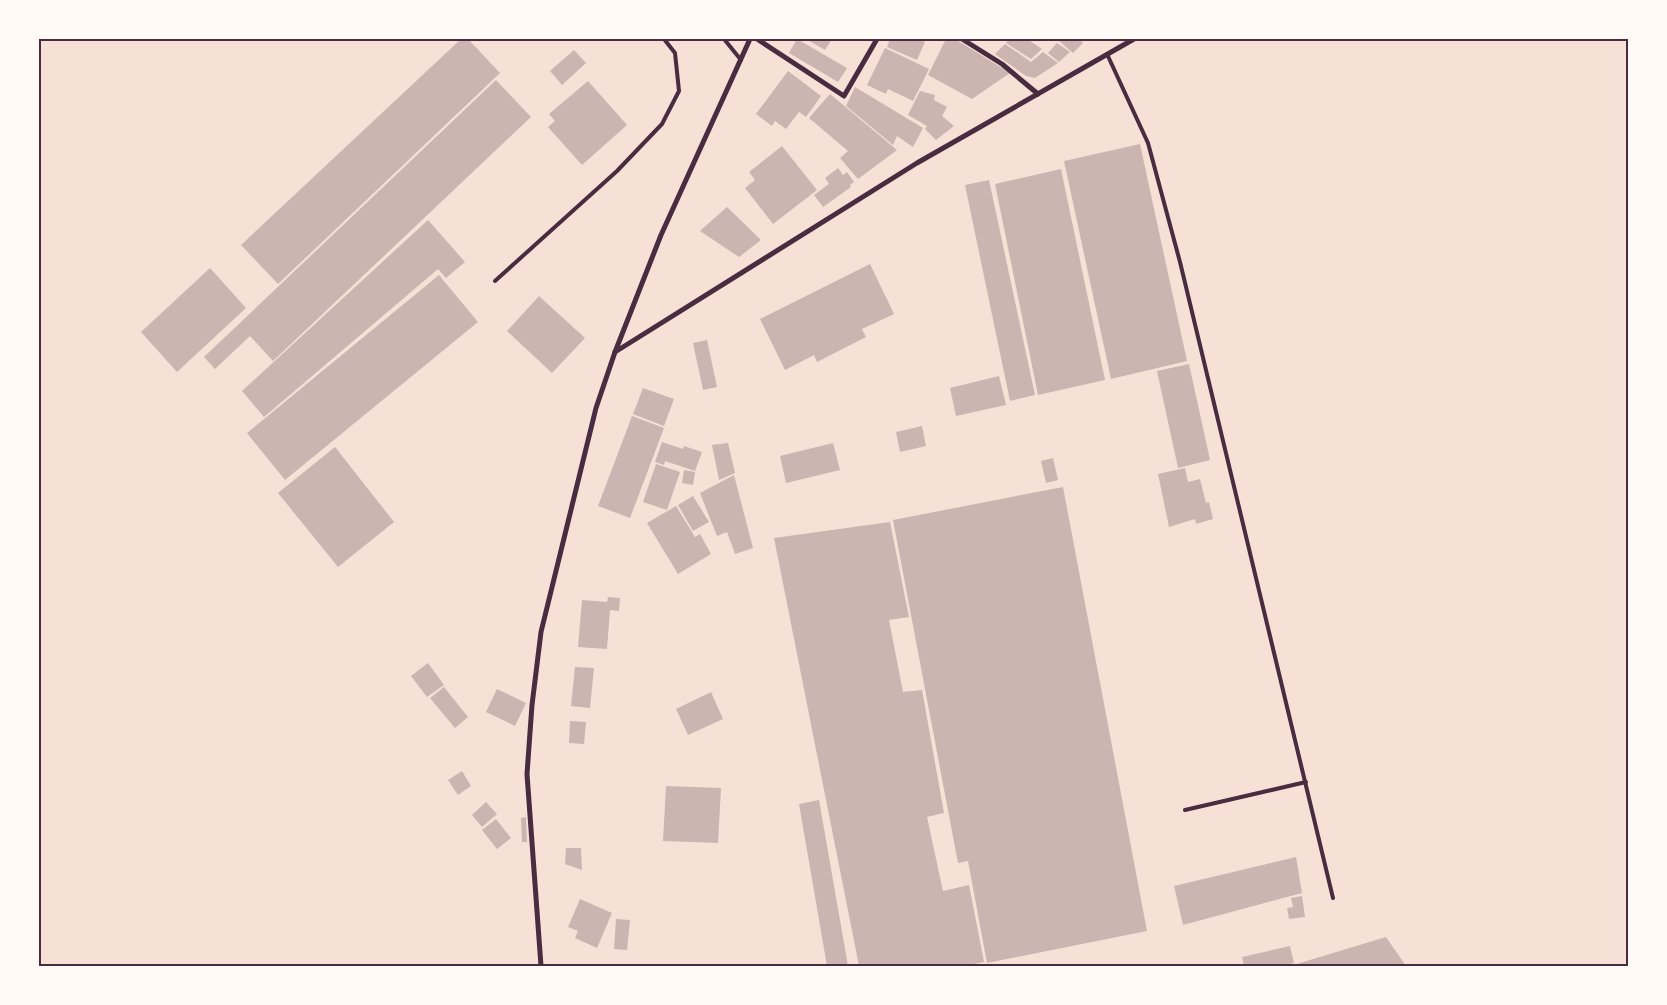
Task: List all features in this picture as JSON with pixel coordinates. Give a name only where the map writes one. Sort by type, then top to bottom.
[{"type":"street","points":[[541,966],[527,774],[532,705],[541,632],[596,408],[615,352],[662,235],[750,39]]},
{"type":"street","points":[[757,39],[844,96],[878,39]]},
{"type":"street","points":[[962,39],[1002,64],[1038,94]]},
{"type":"street","points":[[615,352],[917,163],[1134,39]]},
{"type":"lane","points":[[495,281],[617,171],[662,124],[679,91],[676,53],[664,39]]},
{"type":"lane","points":[[724,39],[741,60]]},
{"type":"lane","points":[[1107,54],[1148,143],[1184,282],[1333,898]]},
{"type":"lane","points":[[1185,810],[1306,782]]},
{"type":"building","points":[[461,39],[468,39],[500,73],[278,284],[241,245]]},
{"type":"building","points":[[797,39],[847,68],[838,82],[789,53]]},
{"type":"building","points":[[806,39],[832,39],[825,50]]},
{"type":"building","points":[[890,39],[918,39],[925,42],[917,60],[887,47]]},
{"type":"building","points":[[946,39],[955,39],[1010,73],[972,99],[928,75]]},
{"type":"building","points":[[1009,39],[1027,39],[1042,49],[1031,59],[1006,43]]},
{"type":"building","points":[[1057,39],[1079,39],[1083,43],[1073,53]]},
{"type":"building","points":[[1057,43],[1070,52],[1059,62],[1048,53]]},
{"type":"building","points":[[1005,44],[1031,62],[1043,52],[1058,63],[1035,78],[1026,76],[995,54]]},
{"type":"building","points":[[885,48],[929,69],[913,101],[888,89],[886,94],[867,85]]},
{"type":"building","points":[[574,50],[586,63],[562,85],[550,71]]},
{"type":"building","points":[[788,71],[821,96],[806,117],[799,112],[786,129],[775,121],[772,126],[756,114]]},
{"type":"building","points":[[496,80],[531,117],[273,361],[250,336],[215,369],[204,357]]},
{"type":"building","points":[[588,81],[627,125],[582,165],[548,127],[555,121],[549,114]]},
{"type":"building","points":[[855,87],[923,128],[913,147],[897,136],[893,145],[846,106]]},
{"type":"building","points":[[920,91],[935,95],[934,100],[947,107],[942,116],[954,126],[936,140],[925,129],[927,126],[908,115]]},
{"type":"building","points":[[830,94],[897,150],[858,179],[840,158],[848,151],[809,118]]},
{"type":"building","points":[[1140,144],[1187,361],[1111,379],[1064,161]]},
{"type":"building","points":[[782,146],[817,190],[773,224],[745,188],[755,180],[749,172]]},
{"type":"building","points":[[838,168],[843,175],[847,172],[854,182],[850,185],[851,187],[823,207],[814,195],[829,184],[825,178]]},
{"type":"building","points":[[1061,169],[1105,380],[1038,395],[995,184]]},
{"type":"building","points":[[989,180],[1035,395],[1010,401],[965,185]]},
{"type":"building","points":[[727,207],[761,240],[739,257],[700,231]]},
{"type":"building","points":[[428,220],[465,262],[446,278],[438,269],[264,417],[242,391]]},
{"type":"building","points":[[870,264],[894,314],[862,329],[866,337],[817,362],[814,355],[785,370],[760,319]]},
{"type":"building","points":[[210,268],[246,308],[177,372],[141,332]]},
{"type":"building","points":[[439,275],[478,322],[285,480],[247,433]]},
{"type":"building","points":[[539,296],[585,338],[552,373],[507,331]]},
{"type":"building","points":[[707,340],[717,387],[703,390],[693,343]]},
{"type":"building","points":[[1189,364],[1210,460],[1178,468],[1157,371]]},
{"type":"building","points":[[999,376],[1006,405],[956,416],[950,388]]},
{"type":"building","points":[[643,388],[674,399],[664,426],[633,414]]},
{"type":"building","points":[[632,416],[664,428],[630,518],[598,506]]},
{"type":"building","points":[[922,426],[926,446],[900,452],[896,432]]},
{"type":"building","points":[[662,442],[683,449],[684,446],[702,452],[695,471],[665,461],[664,465],[655,462]]},
{"type":"building","points":[[728,443],[735,473],[719,480],[712,445]]},
{"type":"building","points":[[833,443],[840,470],[786,483],[780,456]]},
{"type":"building","points":[[335,447],[394,522],[338,567],[278,493]]},
{"type":"building","points":[[1053,458],[1058,480],[1046,483],[1041,461]]},
{"type":"building","points":[[656,464],[680,472],[667,510],[643,502]]},
{"type":"building","points":[[1185,468],[1188,482],[1200,479],[1206,503],[1209,502],[1213,519],[1196,524],[1195,519],[1169,527],[1158,474]]},
{"type":"building","points":[[684,470],[695,472],[693,485],[682,483]]},
{"type":"building","points":[[734,475],[753,548],[735,554],[727,532],[717,536],[700,493]]},
{"type":"building","points":[[1063,487],[1147,931],[987,963],[968,861],[958,863],[893,520]]},
{"type":"building","points":[[693,496],[709,522],[693,531],[678,505]]},
{"type":"building","points":[[676,506],[695,537],[700,534],[711,554],[678,574],[647,523]]},
{"type":"building","points":[[890,522],[909,617],[889,620],[903,692],[922,690],[944,813],[927,817],[943,891],[969,885],[984,962],[964,966],[859,966],[774,538]]},
{"type":"building","points":[[608,597],[620,598],[619,611],[610,610],[607,649],[578,647],[582,600],[607,602]]},
{"type":"building","points":[[428,663],[444,685],[427,697],[411,676]]},
{"type":"building","points":[[575,667],[594,668],[590,708],[571,706]]},
{"type":"building","points":[[444,687],[468,717],[455,728],[430,698]]},
{"type":"building","points":[[497,689],[526,703],[515,726],[486,712]]},
{"type":"building","points":[[711,692],[723,719],[688,735],[676,709]]},
{"type":"building","points":[[570,721],[586,722],[584,744],[569,743]]},
{"type":"building","points":[[462,771],[471,786],[458,795],[448,780]]},
{"type":"building","points":[[666,786],[721,788],[718,843],[663,841]]},
{"type":"building","points":[[819,800],[848,966],[827,966],[799,804]]},
{"type":"building","points":[[486,802],[497,814],[482,827],[472,815]]},
{"type":"building","points":[[526,817],[527,842],[522,842],[521,818]]},
{"type":"building","points":[[496,819],[511,838],[497,849],[482,830]]},
{"type":"building","points":[[566,848],[581,848],[582,870],[565,864]]},
{"type":"building","points":[[1296,857],[1302,893],[1183,925],[1174,886]]},
{"type":"building","points":[[1302,896],[1305,917],[1289,919],[1287,908],[1293,907],[1291,898]]},
{"type":"building","points":[[580,899],[612,913],[597,948],[575,938],[578,931],[568,927]]},
{"type":"building","points":[[616,919],[630,920],[627,950],[614,949]]},
{"type":"building","points":[[1386,937],[1406,966],[1290,966]]},
{"type":"building","points":[[1290,946],[1294,963],[1281,966],[1244,966],[1242,957]]}]
